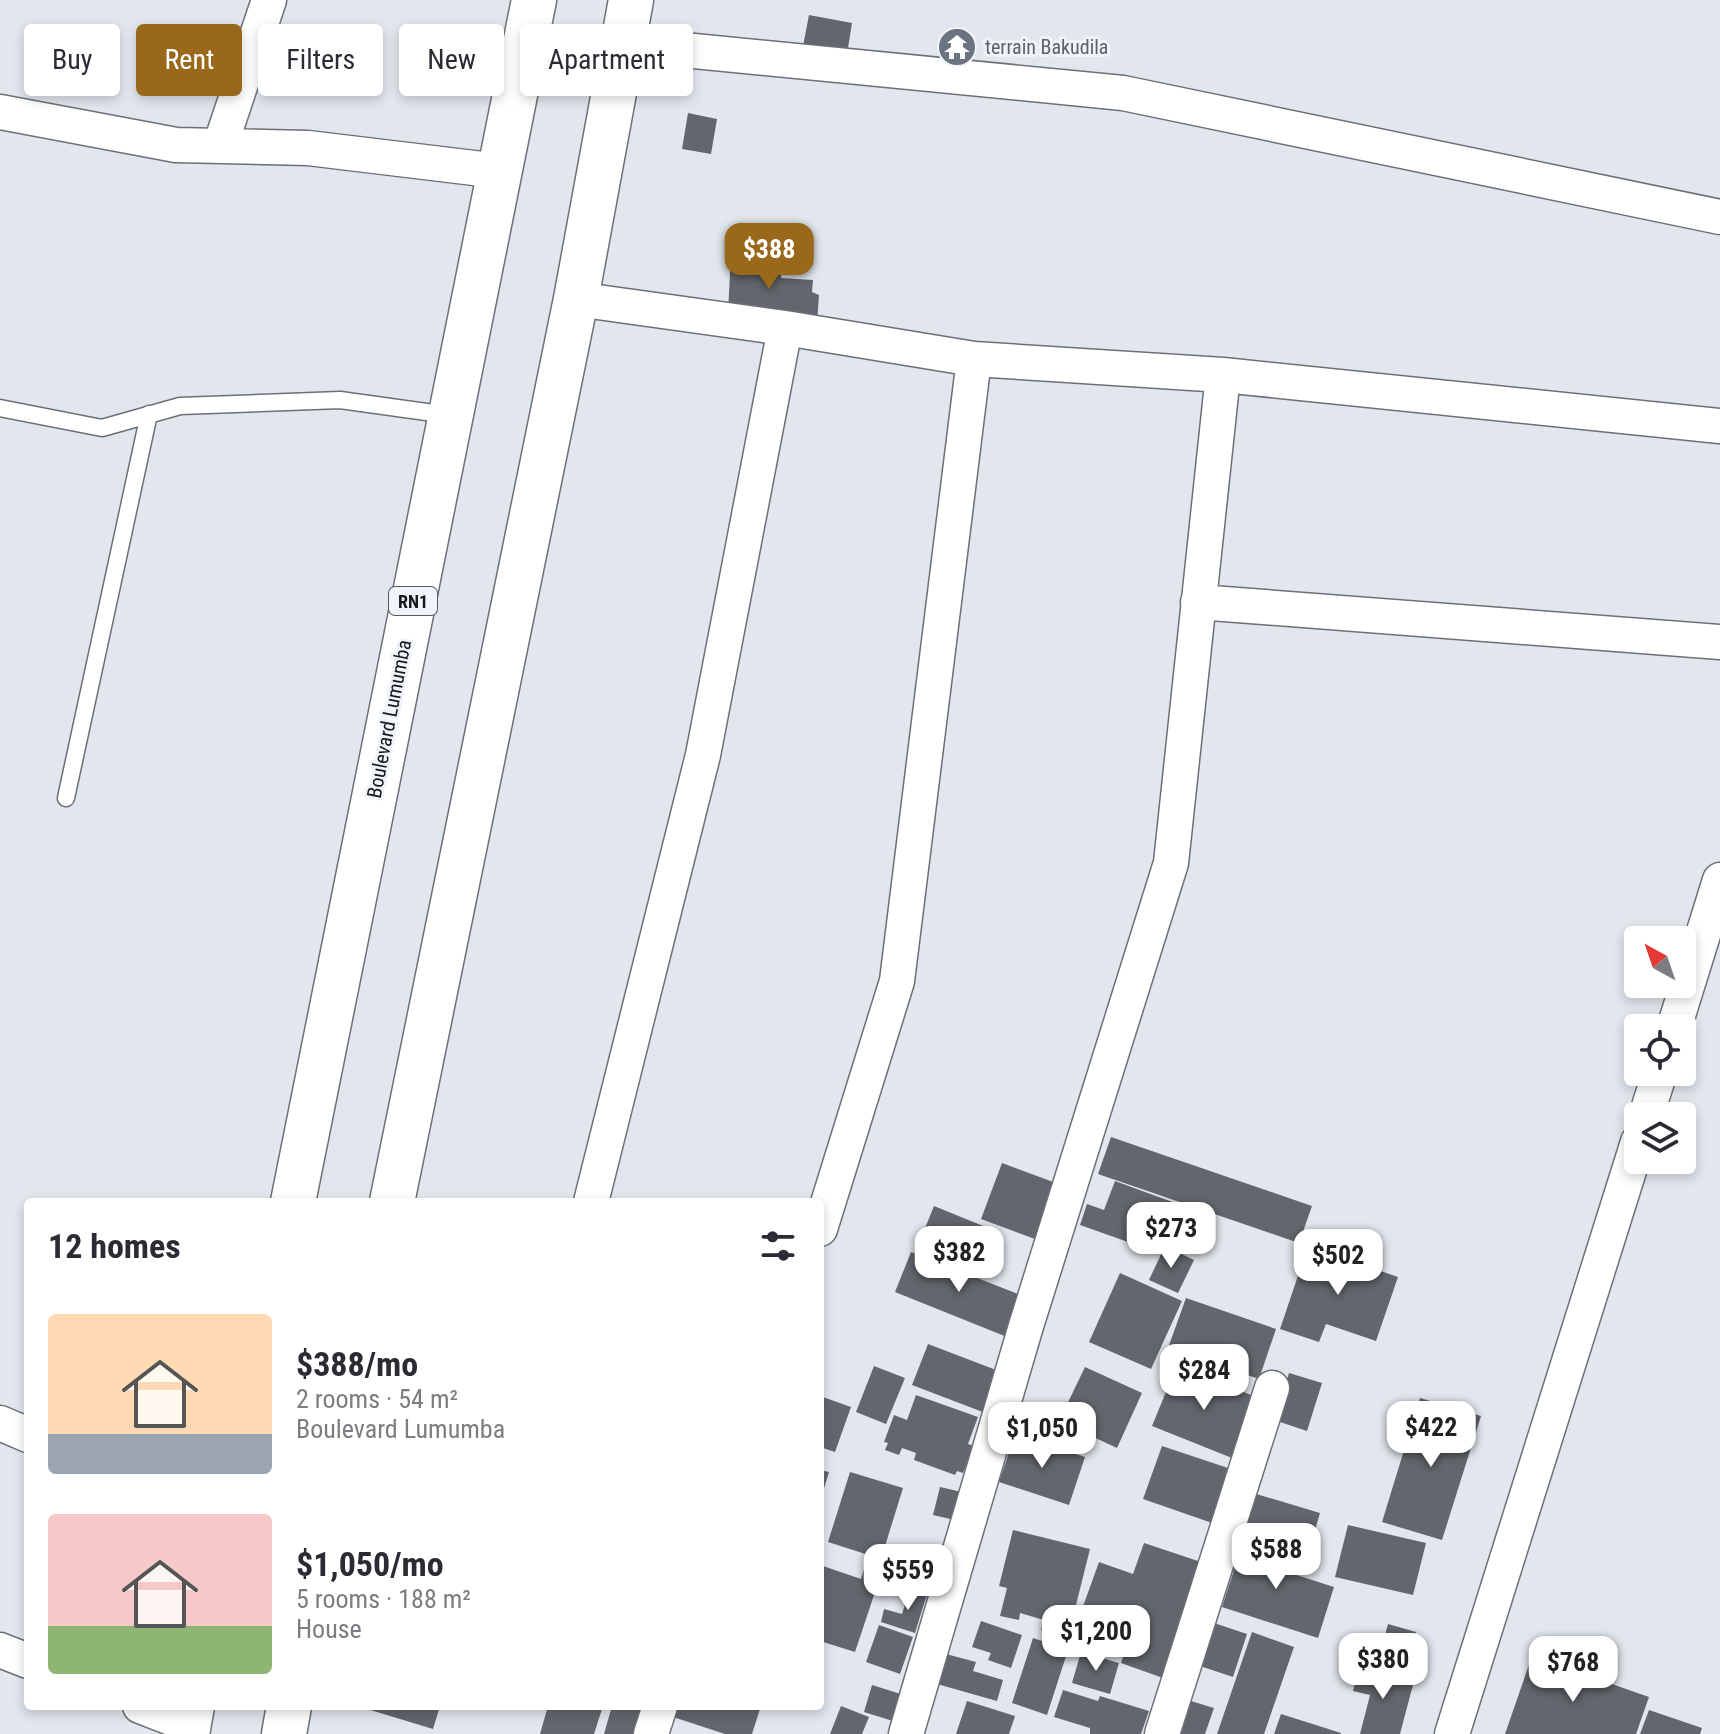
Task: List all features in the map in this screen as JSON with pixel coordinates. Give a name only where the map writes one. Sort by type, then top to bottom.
[{"type":"highway","name":"Boulevard Lumumba","points":[[294,1198],[534,0]]},
{"type":"highway","points":[[627,24],[631,0]]},
{"type":"highway","points":[[393,1198],[576,299],[613,96]]},
{"type":"highway","points":[[284,1734],[288,1710]]},
{"type":"street","points":[[220,146],[269,0]]},
{"type":"street","points":[[693,51],[1123,93],[1720,217]]},
{"type":"street","points":[[0,112],[176,145],[308,148],[499,171]]},
{"type":"street","points":[[576,299],[785,328],[974,359],[1223,375],[1720,426]]},
{"type":"street","points":[[592,1198],[703,755],[785,328]]},
{"type":"street","points":[[824,1216],[897,981],[974,359]]},
{"type":"street","points":[[906,1734],[1026,1326],[1171,863],[1223,375]]},
{"type":"street","points":[[1198,602],[1720,642]]},
{"type":"street","points":[[1678,1014],[1720,880]]},
{"type":"street","points":[[1452,1734],[1628,1174]]},
{"type":"street","points":[[1162,1734],[1272,1388]]},
{"type":"street","points":[[0,1423],[24,1433]]},
{"type":"street","points":[[0,1650],[24,1659]]},
{"type":"street","points":[[152,1710],[189,1722]]},
{"type":"street","points":[[651,1734],[659,1710]]},
{"type":"lane","points":[[0,408],[102,428],[180,406],[340,400],[450,416]]},
{"type":"lane","points":[[66,798],[149,414]]},
{"type":"building","points":[[809,15],[852,23],[847,54],[803,46]]},
{"type":"building","points":[[688,113],[717,119],[711,154],[682,149]]},
{"type":"building","points":[[731,254],[782,257],[781,278],[813,280],[812,292],[819,295],[817,323],[728,313]]},
{"type":"building","points":[[1111,1137],[1312,1206],[1299,1243],[1098,1174]]},
{"type":"building","points":[[1002,1163],[1056,1183],[1035,1239],[981,1219]]},
{"type":"building","points":[[1115,1181],[1178,1204],[1159,1253],[1080,1225],[1087,1204],[1104,1210]]},
{"type":"building","points":[[934,1206],[993,1230],[975,1272],[917,1248]]},
{"type":"building","points":[[1186,1206],[1216,1218],[1202,1250],[1173,1238]]},
{"type":"building","points":[[1165,1246],[1194,1260],[1178,1293],[1149,1280]]},
{"type":"building","points":[[1308,1246],[1398,1277],[1376,1341],[1326,1324],[1319,1342],[1280,1329]]},
{"type":"building","points":[[911,1252],[1023,1296],[1007,1337],[895,1292]]},
{"type":"building","points":[[1120,1273],[1182,1301],[1151,1369],[1089,1342]]},
{"type":"building","points":[[1186,1298],[1276,1329],[1259,1379],[1168,1348]]},
{"type":"building","points":[[928,1344],[1004,1373],[988,1414],[912,1385]]},
{"type":"building","points":[[1177,1365],[1256,1397],[1232,1458],[1152,1426]]},
{"type":"building","points":[[874,1366],[905,1378],[886,1424],[856,1412]]},
{"type":"building","points":[[1085,1367],[1142,1393],[1117,1448],[1059,1421]]},
{"type":"building","points":[[1289,1373],[1322,1383],[1307,1431],[1274,1420]]},
{"type":"building","points":[[916,1395],[978,1417],[968,1444],[974,1446],[963,1473],[957,1471],[955,1475],[914,1460],[916,1453],[902,1448],[899,1455],[885,1450],[888,1443],[884,1442],[894,1415],[907,1420]]},
{"type":"building","points":[[824,1397],[851,1407],[835,1452],[824,1448]]},
{"type":"building","points":[[1420,1398],[1481,1416],[1442,1540],[1382,1522]]},
{"type":"building","points":[[1015,1435],[1085,1457],[1069,1505],[999,1482]]},
{"type":"building","points":[[1162,1446],[1234,1470],[1215,1524],[1143,1499]]},
{"type":"building","points":[[824,1471],[829,1472],[824,1488]]},
{"type":"building","points":[[850,1472],[903,1488],[881,1559],[828,1542]]},
{"type":"building","points":[[940,1487],[966,1493],[959,1521],[933,1515]]},
{"type":"building","points":[[1253,1493],[1320,1513],[1308,1554],[1240,1534]]},
{"type":"building","points":[[1348,1525],[1426,1543],[1413,1595],[1335,1577]]},
{"type":"building","points":[[1013,1530],[1090,1549],[1068,1637],[1041,1630],[1044,1620],[1020,1613],[1019,1620],[1000,1616],[1007,1588],[999,1586]]},
{"type":"building","points":[[1244,1539],[1293,1555],[1287,1572],[1334,1587],[1318,1638],[1222,1607]]},
{"type":"building","points":[[1144,1543],[1204,1563],[1163,1678],[1121,1663],[1126,1648],[1088,1635],[1095,1617],[1081,1612],[1099,1562],[1133,1574]]},
{"type":"building","points":[[866,1562],[883,1568],[855,1652],[824,1642],[824,1566],[861,1579]]},
{"type":"building","points":[[911,1586],[928,1591],[915,1633],[881,1622],[884,1609],[902,1614]]},
{"type":"building","points":[[1205,1620],[1247,1634],[1233,1677],[1191,1663]]},
{"type":"building","points":[[981,1621],[1022,1635],[1011,1668],[988,1660],[991,1653],[972,1647]]},
{"type":"building","points":[[1388,1624],[1416,1632],[1404,1671],[1377,1664]]},
{"type":"building","points":[[879,1625],[913,1637],[900,1674],[866,1662]]},
{"type":"building","points":[[1252,1632],[1294,1647],[1264,1734],[1217,1734]]},
{"type":"building","points":[[1033,1638],[1068,1650],[1047,1715],[1012,1703]]},
{"type":"building","points":[[1081,1652],[1119,1663],[1110,1694],[1072,1683]]},
{"type":"building","points":[[946,1654],[976,1662],[973,1671],[1003,1680],[997,1701],[937,1684]]},
{"type":"building","points":[[1532,1656],[1649,1697],[1636,1734],[1505,1734]]},
{"type":"building","points":[[1359,1667],[1414,1681],[1400,1734],[1360,1734],[1370,1695],[1353,1691]]},
{"type":"building","points":[[872,1685],[904,1695],[896,1722],[864,1712]]},
{"type":"building","points":[[1063,1690],[1098,1701],[1100,1696],[1149,1711],[1141,1734],[1090,1734],[1090,1728],[1054,1717]]},
{"type":"building","points":[[1181,1698],[1214,1708],[1205,1734],[1169,1734]]},
{"type":"building","points":[[967,1701],[1015,1716],[1009,1734],[956,1734]]},
{"type":"building","points":[[841,1706],[869,1717],[862,1734],[830,1734]]},
{"type":"building","points":[[370,1710],[439,1710],[433,1729]]},
{"type":"building","points":[[547,1710],[602,1710],[594,1734],[540,1734]]},
{"type":"building","points":[[611,1710],[645,1710],[638,1734],[604,1734]]},
{"type":"building","points":[[672,1710],[760,1710],[752,1734],[725,1734],[670,1716]]},
{"type":"building","points":[[1649,1710],[1702,1728],[1700,1734],[1640,1734]]},
{"type":"building","points":[[1281,1714],[1341,1733],[1341,1734],[1274,1734]]},
{"type":"place","name":"terrain Bakudila","points":[[957,47]]}]
